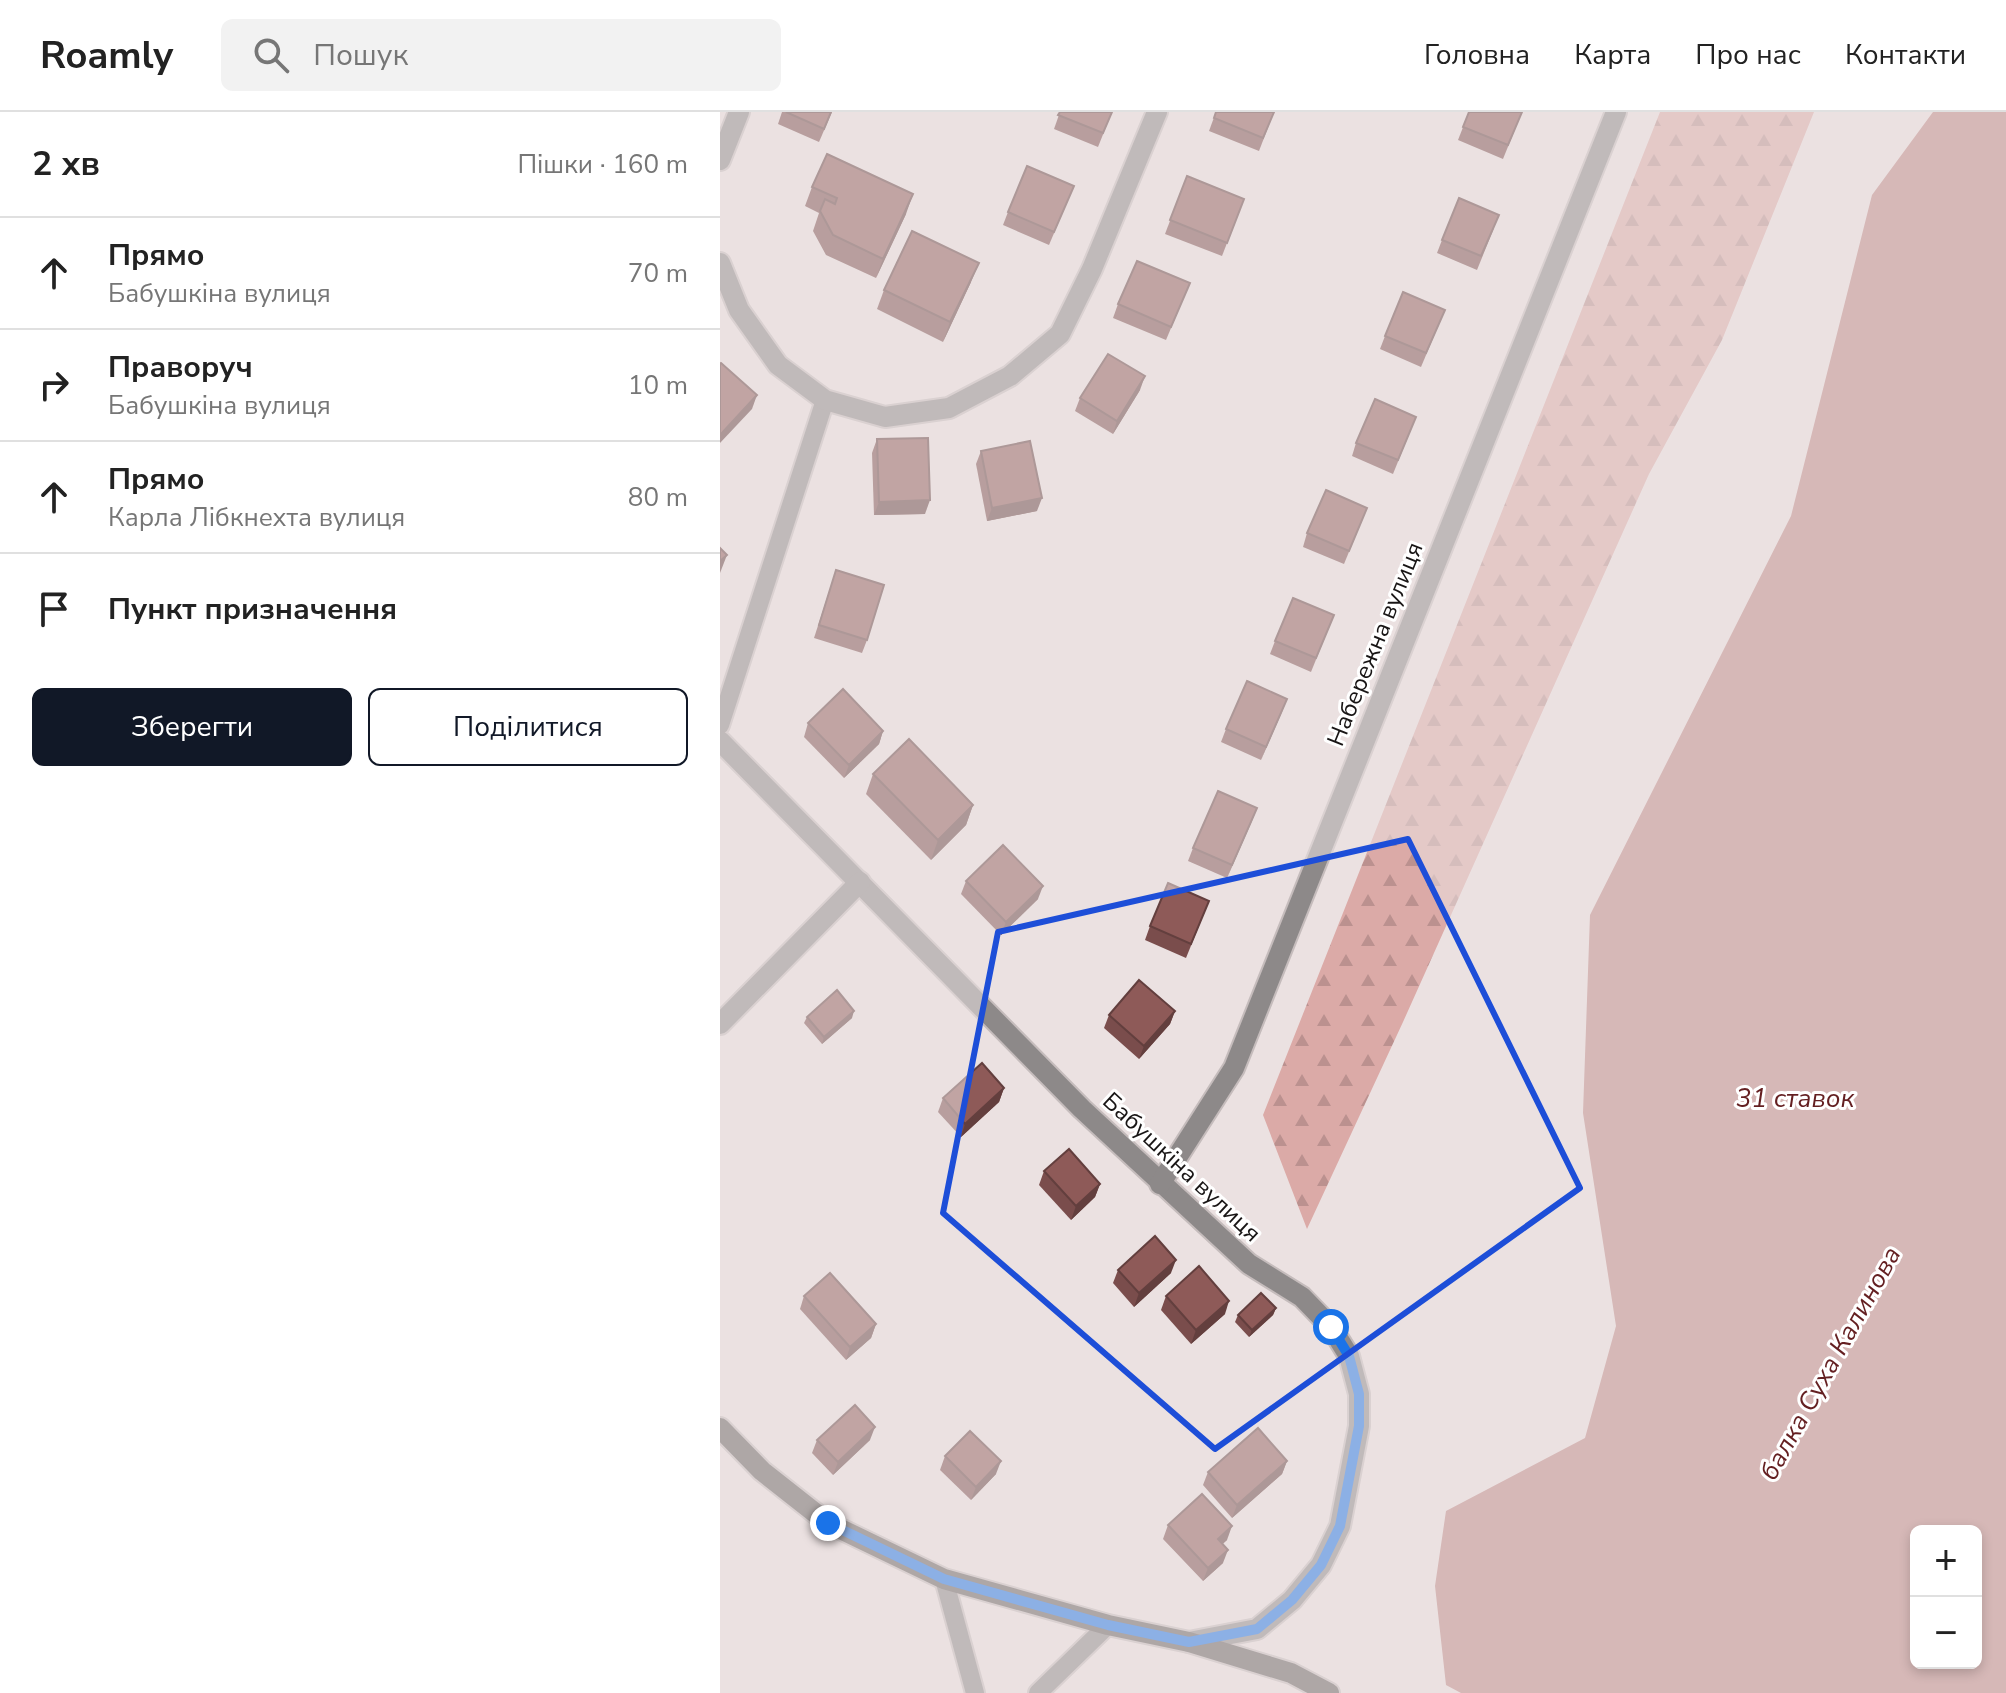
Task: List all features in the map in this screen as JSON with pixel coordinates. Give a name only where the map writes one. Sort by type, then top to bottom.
[{"type":"street","points":[[720,160],[739,112]]},
{"type":"street","points":[[720,263],[739,310],[778,365],[825,400],[885,417],[949,408],[1010,376],[1060,334],[1092,269],[1157,112]]},
{"type":"street","name":"Набережна вулиця","points":[[1160,1184],[1234,1068],[1616,112]]},
{"type":"street","name":"Бабушкіна вулиця","points":[[720,741],[1071,1098],[1249,1264],[1302,1297],[1331,1327],[1349,1356],[1359,1394],[1359,1426],[1340,1526],[1321,1565],[1292,1600],[1257,1629],[1189,1642]]},
{"type":"street","points":[[720,1024],[860,882]]},
{"type":"street","points":[[720,1428],[762,1471],[828,1523],[944,1579],[1108,1625],[1189,1642],[1291,1673],[1329,1693]]},
{"type":"lane","points":[[720,725],[825,400]]},
{"type":"lane","points":[[944,1579],[975,1693]]},
{"type":"lane","points":[[1038,1693],[1108,1625]]},
{"type":"highlighted area","points":[[1408,839],[1580,1188],[1215,1449],[943,1213],[998,932]]},
{"type":"green space","points":[[1660,112],[1814,112],[1722,340],[1649,474],[1307,1229],[1263,1115]]},
{"type":"water","name":"31 ставок","points":[[1933,112],[2006,112],[2006,1693],[1461,1693],[1446,1685],[1435,1586],[1446,1511],[1585,1438],[1616,1326],[1583,1113],[1590,915],[1791,516],[1872,195]]},
{"type":"building","points":[[786,112],[831,112],[824,129]]},
{"type":"building","points":[[1060,112],[1112,112],[1103,133],[1058,115]]},
{"type":"building","points":[[1216,112],[1274,112],[1263,138],[1214,118]]},
{"type":"building","points":[[1469,112],[1522,112],[1508,145],[1463,127]]},
{"type":"building","points":[[827,154],[913,194],[883,259],[833,235],[820,211],[825,199],[835,204],[837,198],[812,187]]},
{"type":"building","points":[[1027,166],[1074,186],[1054,232],[1008,212]]},
{"type":"building","points":[[1187,176],[1244,199],[1227,243],[1170,220]]},
{"type":"building","points":[[1459,198],[1499,215],[1481,256],[1442,240]]},
{"type":"building","points":[[912,231],[979,263],[950,322],[884,290]]},
{"type":"building","points":[[1137,261],[1190,283],[1171,327],[1118,304]]},
{"type":"building","points":[[1403,292],[1445,310],[1426,353],[1385,336]]},
{"type":"building","points":[[1108,354],[1145,376],[1117,421],[1080,398]]},
{"type":"building","points":[[720,364],[757,395],[720,435]]},
{"type":"building","points":[[1375,399],[1416,417],[1398,460],[1356,443]]},
{"type":"building","points":[[928,438],[930,500],[879,502],[877,439]]},
{"type":"building","points":[[1030,441],[1042,498],[992,508],[981,451]]},
{"type":"building","points":[[1326,490],[1367,508],[1349,551],[1307,533]]},
{"type":"building","points":[[720,548],[727,555],[720,561]]},
{"type":"building","points":[[836,570],[884,585],[867,640],[819,625]]},
{"type":"building","points":[[1293,598],[1334,615],[1316,658],[1275,641]]},
{"type":"building","points":[[1247,681],[1287,699],[1266,747],[1226,729]]},
{"type":"building","points":[[843,689],[883,731],[849,765],[808,723]]},
{"type":"building","points":[[909,739],[973,805],[938,840],[873,774]]},
{"type":"building","points":[[1218,791],[1257,808],[1232,865],[1193,848]]},
{"type":"building","points":[[1003,845],[1043,886],[1006,922],[966,881]]},
{"type":"building","points":[[1168,883],[1209,901],[1191,944],[1150,926]]},
{"type":"building","points":[[1139,980],[1175,1011],[1144,1046],[1109,1015]]},
{"type":"building","points":[[837,990],[854,1011],[824,1037],[807,1017]]},
{"type":"building","points":[[982,1063],[1004,1088],[965,1124],[943,1098]]},
{"type":"building","points":[[1069,1149],[1100,1184],[1076,1206],[1044,1171]]},
{"type":"building","points":[[1155,1236],[1176,1260],[1139,1293],[1118,1270]]},
{"type":"building","points":[[1199,1266],[1229,1301],[1196,1330],[1166,1296]]},
{"type":"building","points":[[830,1273],[876,1324],[850,1347],[804,1296]]},
{"type":"building","points":[[1261,1293],[1276,1308],[1252,1330],[1238,1315]]},
{"type":"building","points":[[855,1405],[875,1427],[838,1462],[817,1440]]},
{"type":"building","points":[[1258,1428],[1287,1461],[1237,1505],[1208,1472]]},
{"type":"building","points":[[970,1431],[1001,1461],[976,1487],[945,1456]]},
{"type":"building","points":[[1202,1494],[1232,1526],[1218,1539],[1228,1550],[1208,1568],[1168,1525]]},
{"type":"route","points":[[828,1523],[944,1579],[1108,1625],[1189,1642],[1257,1629],[1292,1600],[1321,1565],[1340,1526],[1359,1426],[1359,1394],[1349,1356],[1331,1327]]},
{"type":"water label","name":"балка Суха Калинова","points":[[1830,1363]]}]
